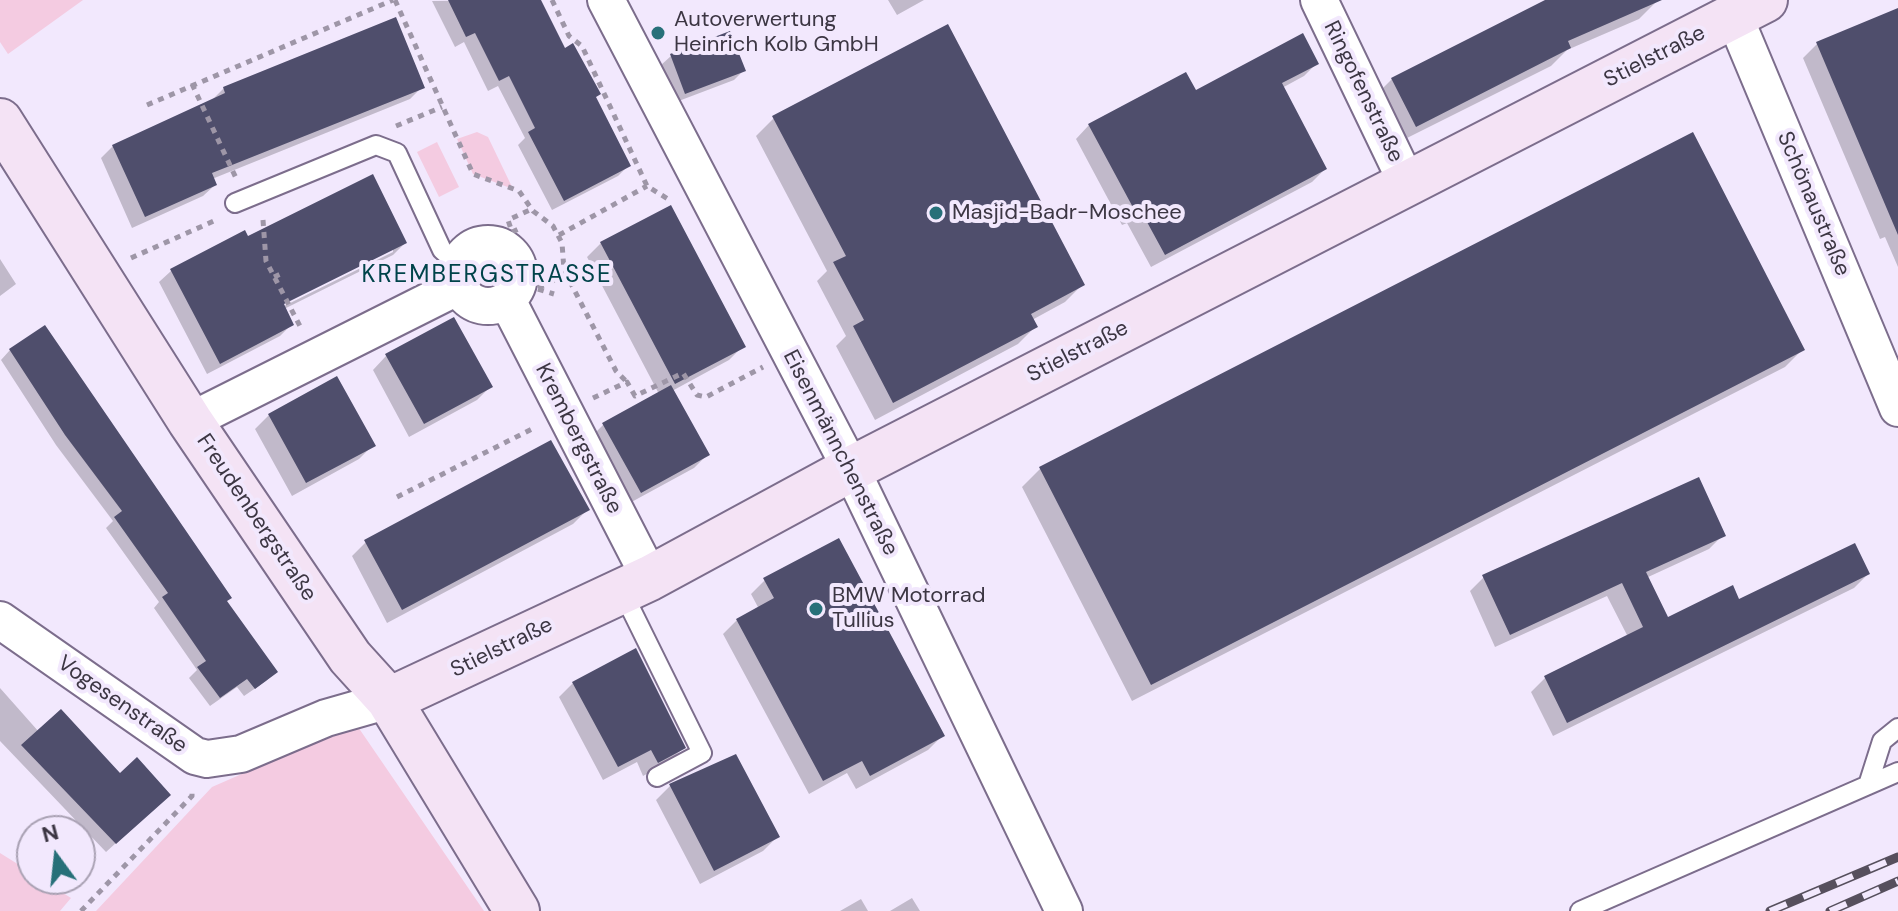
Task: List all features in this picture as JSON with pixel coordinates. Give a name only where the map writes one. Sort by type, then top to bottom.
[{"type":"street","name":"Eisenmännchenstraße","points":[[606,0],[769,358],[851,469],[1064,911]]},
{"type":"street","name":"Ringofenstraße","points":[[1319,0],[1407,183]]},
{"type":"street","name":"Stielstraße","points":[[389,700],[636,584],[1742,5]]},
{"type":"street","name":"Schönaustraße","points":[[1742,5],[1898,408]]},
{"type":"street","name":"Freudenbergstraße","points":[[0,121],[190,421],[350,657],[389,700],[517,911]]},
{"type":"street","points":[[190,421],[316,357],[459,276],[476,247],[511,236],[519,272],[514,292],[522,294]]},
{"type":"street","points":[[459,276],[463,295],[479,305],[489,306],[522,294]]},
{"type":"street","name":"Krembergstraße","points":[[522,294],[576,407],[636,584]]},
{"type":"street","name":"Vogesenstraße","points":[[0,620],[195,756],[207,759],[241,754],[326,718],[389,700]]},
{"type":"lane","points":[[241,201],[376,145],[397,153],[442,250],[459,276]]},
{"type":"lane","points":[[636,584],[702,753],[657,777]]},
{"type":"lane","points":[[1868,785],[1882,741],[1898,728]]},
{"type":"lane","points":[[1580,911],[1898,772]]},
{"type":"path","points":[[147,105],[394,0],[473,174],[519,191],[532,209],[559,235],[566,274],[616,371],[635,396],[683,373],[697,395],[706,397],[769,358]]},
{"type":"path","points":[[552,0],[569,36],[582,46],[647,186],[678,205]]},
{"type":"path","points":[[192,84],[241,201]]},
{"type":"path","points":[[559,235],[647,186]]},
{"type":"path","points":[[511,236],[508,220],[532,209]]},
{"type":"path","points":[[274,215],[260,221],[266,261],[316,357]]},
{"type":"path","points":[[274,277],[283,273]]},
{"type":"path","points":[[522,294],[566,274]]},
{"type":"path","points":[[397,497],[627,382]]},
{"type":"path","points":[[81,911],[192,796],[195,756]]},
{"type":"shaded area","points":[[0,0],[83,0],[8,54],[0,42]]},
{"type":"shaded area","points":[[477,132],[488,137],[513,189],[473,174],[457,139]]},
{"type":"shaded area","points":[[437,142],[459,187],[439,197],[417,152]]},
{"type":"shaded area","points":[[356,724],[484,911],[96,911],[212,787]]},
{"type":"shaded area","points":[[0,853],[16,863],[16,895],[66,895],[71,898],[60,911],[0,911]]},
{"type":"building","points":[[448,0],[541,0],[565,48],[573,43],[601,94],[596,97],[631,166],[564,201],[528,132],[535,128],[509,76],[499,81],[475,33],[466,37]]},
{"type":"building","points":[[1545,0],[1662,0],[1568,41],[1571,48],[1416,127],[1391,78]]},
{"type":"building","points":[[1898,8],[1898,235],[1816,42]]},
{"type":"building","points":[[396,17],[425,88],[212,173],[217,185],[145,217],[112,145],[225,93],[223,87]]},
{"type":"building","name":"Masjid-Badr-Moschee","points":[[948,24],[1085,285],[1031,314],[1038,327],[893,403],[853,326],[864,320],[833,262],[846,256],[772,116]]},
{"type":"building","points":[[730,31],[746,71],[685,94],[670,54]]},
{"type":"building","points":[[1303,33],[1319,64],[1282,83],[1327,169],[1165,255],[1141,211],[1136,213],[1088,124],[1186,72],[1196,90]]},
{"type":"building","points":[[1693,132],[1805,350],[1151,685],[1039,467]]},
{"type":"building","points":[[373,174],[407,243],[284,304],[294,325],[220,364],[170,269],[245,230],[248,236]]},
{"type":"building","points":[[671,205],[746,347],[675,384],[600,242]]},
{"type":"building","points":[[454,317],[493,387],[424,424],[385,354]]},
{"type":"building","points":[[45,325],[232,598],[227,601],[278,672],[255,689],[247,679],[220,698],[197,667],[206,661],[162,597],[168,593],[114,517],[122,511],[65,435],[9,349]]},
{"type":"building","points":[[337,376],[376,446],[306,483],[268,414]]},
{"type":"building","points":[[671,385],[710,455],[641,493],[602,423]]},
{"type":"building","points":[[551,440],[590,510],[402,610],[364,540]]},
{"type":"building","points":[[1699,477],[1726,536],[1646,572],[1668,617],[1733,585],[1739,599],[1855,543],[1870,574],[1567,723],[1544,676],[1643,627],[1622,583],[1510,635],[1482,575]]},
{"type":"building","points":[[839,538],[945,736],[870,776],[862,761],[823,781],[736,619],[774,598],[763,578]]},
{"type":"building","points":[[636,648],[686,748],[658,763],[651,750],[618,767],[572,682]]},
{"type":"building","points":[[61,709],[120,773],[137,757],[171,795],[116,844],[96,823],[96,815],[88,815],[21,745]]},
{"type":"building","points":[[736,754],[780,837],[714,871],[669,784]]},
{"type":"railway","points":[[1770,911],[1898,857]]},
{"type":"railway","points":[[1830,911],[1898,881]]},
{"type":"place","name":"Autoverwertung Heinrich Kolb GmbH","points":[[658,33]]},
{"type":"place","name":"Masjid-Badr-Moschee","points":[[936,213]]},
{"type":"place","name":"BMW Motorrad Tullius","points":[[816,609]]},
{"type":"district","name":"KREMBERGSTRASSE","points":[[487,276]]}]
